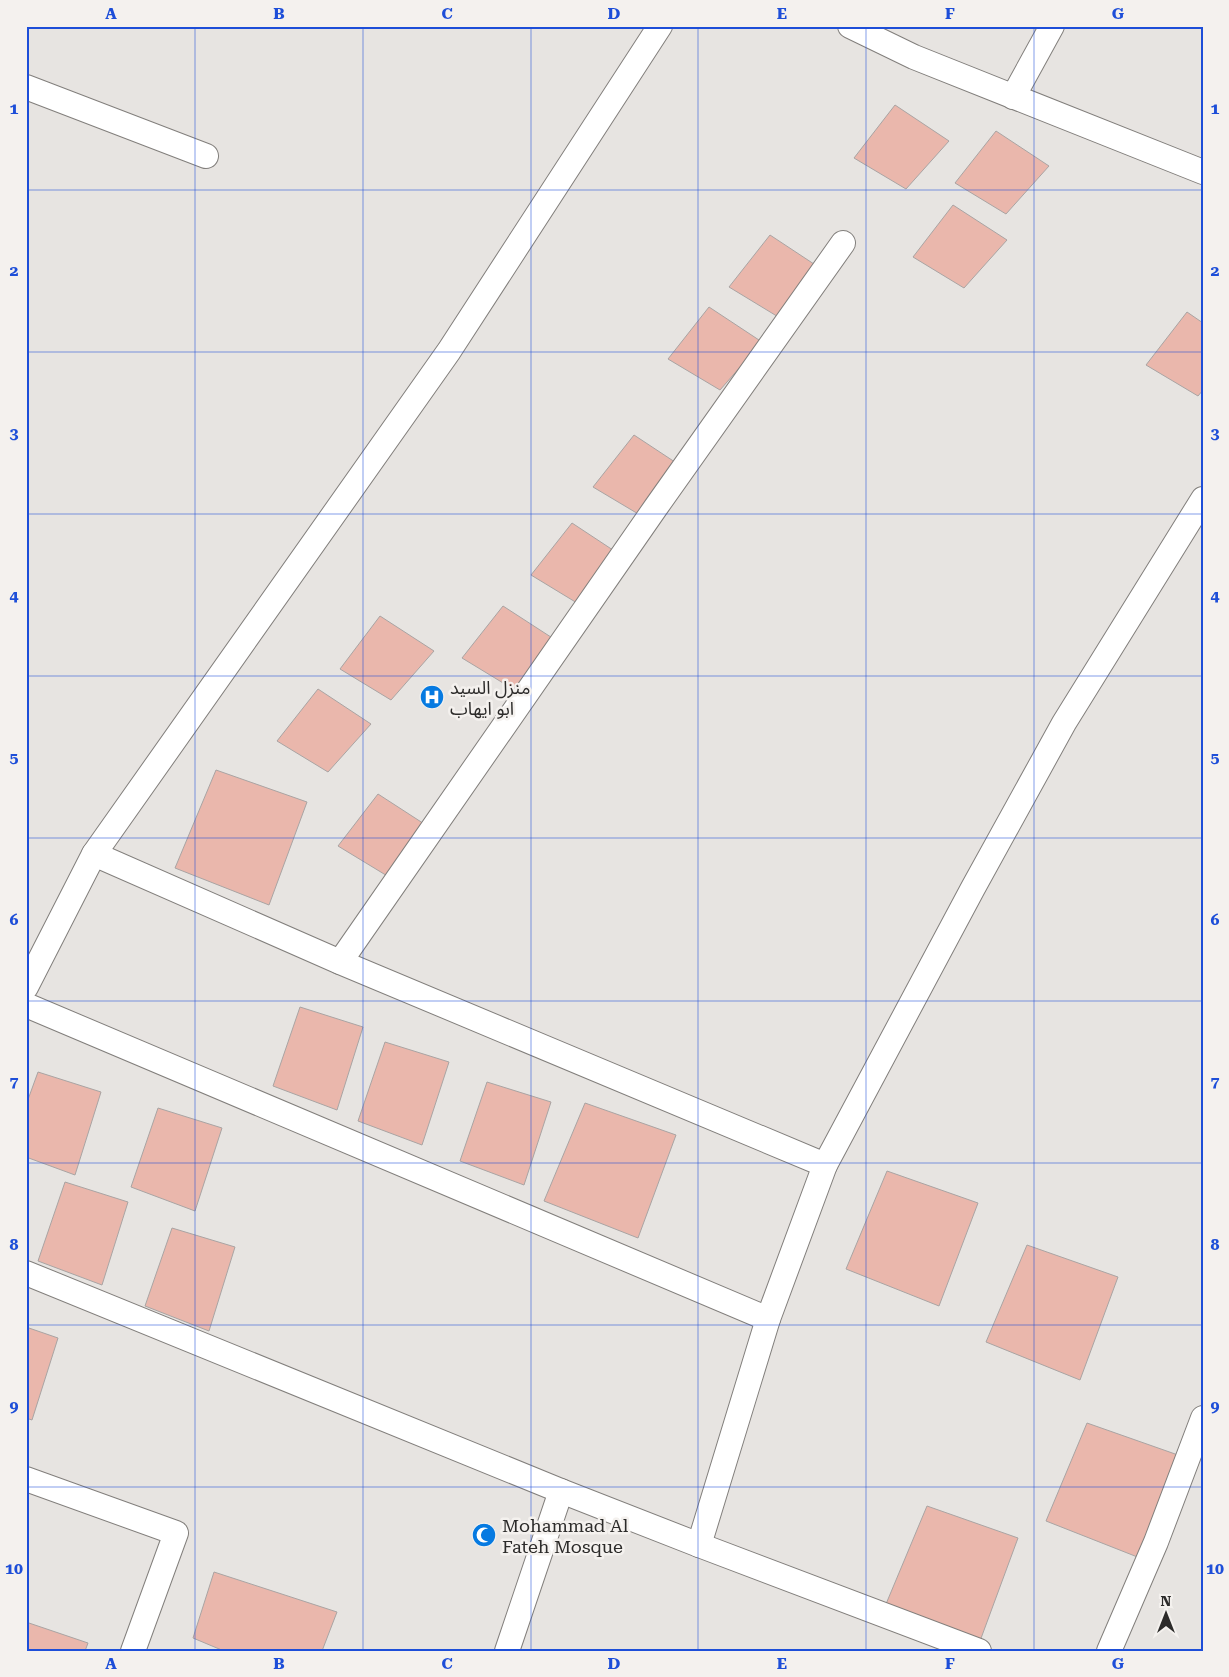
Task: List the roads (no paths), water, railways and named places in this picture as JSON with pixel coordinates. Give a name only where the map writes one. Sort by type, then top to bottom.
[{"type":"street","points":[[26,987],[94,854],[449,351],[660,26]]},
{"type":"street","points":[[850,26],[914,57],[1203,172]]},
{"type":"street","points":[[1013,97],[1052,26]]},
{"type":"street","points":[[26,88],[206,156]]},
{"type":"street","points":[[340,962],[656,507],[843,243]]},
{"type":"street","points":[[698,1545],[768,1319],[824,1164],[972,888],[1064,723],[1203,499]]},
{"type":"street","points":[[94,854],[340,962],[824,1164]]},
{"type":"street","points":[[26,1005],[768,1319]]},
{"type":"street","points":[[26,1273],[560,1491],[979,1651]]},
{"type":"street","points":[[1109,1651],[1156,1542],[1203,1418]]},
{"type":"street","points":[[26,1479],[176,1533],[133,1651]]},
{"type":"street","points":[[507,1651],[560,1491]]},
{"type":"place","name":"منزل السيد ابو ايهاب","points":[[432,697]]},
{"type":"place","name":"Mohammad Al Fateh Mosque","points":[[484,1535]]}]
